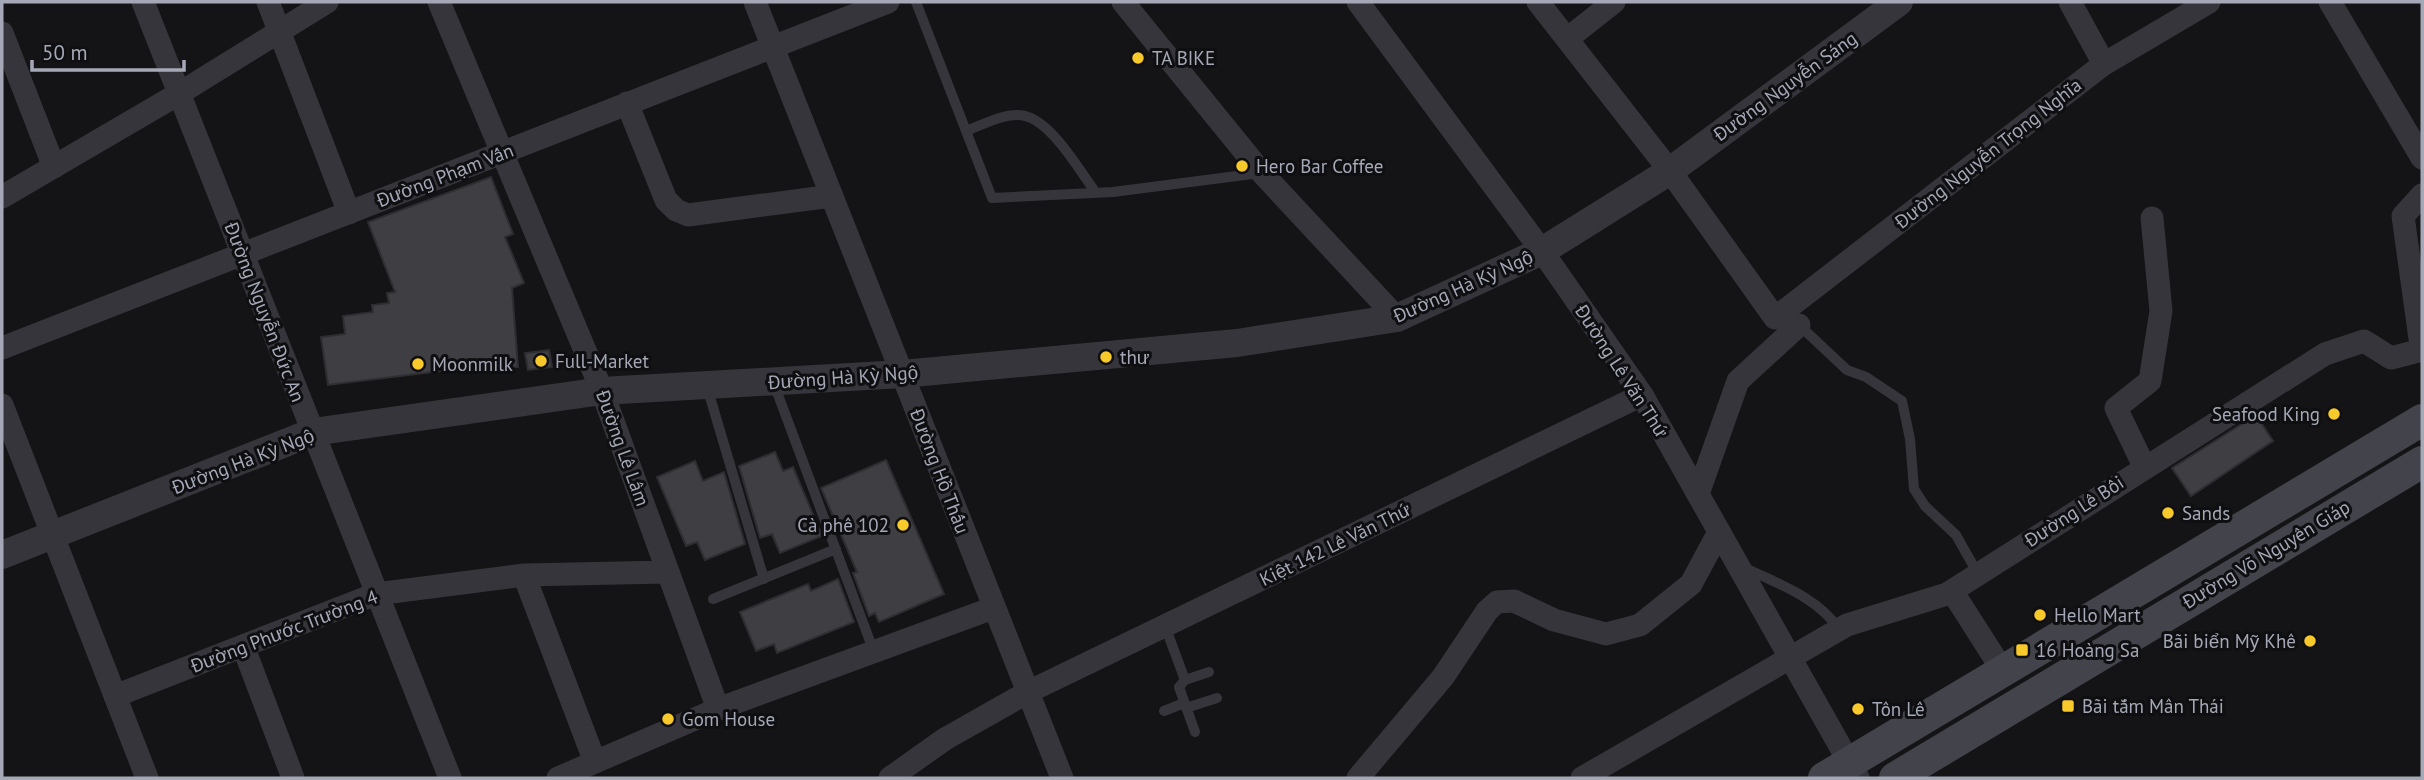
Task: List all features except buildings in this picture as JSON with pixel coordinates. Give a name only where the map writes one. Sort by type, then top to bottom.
[{"type":"main road","name":"Đường Võ Nguyên Giáp","points":[[1844,773],[2003,671],[2422,420]]},
{"type":"main road","name":"Đường Võ Nguyên Giáp","points":[[1895,778],[2422,462]]},
{"type":"street","name":"Đường Nguyễn Đức An","points":[[143,2],[450,778]]},
{"type":"street","points":[[268,2],[349,213]]},
{"type":"street","points":[[2,197],[180,93],[327,2]]},
{"type":"street","name":"Đường Lê Lâm","points":[[439,2],[603,391],[718,709]]},
{"type":"street","name":"Đường Hồ Thấu","points":[[755,2],[1062,778]]},
{"type":"street","name":"Đường Phạm Vấn","points":[[2,348],[888,2]]},
{"type":"street","points":[[1123,2],[1262,173],[1397,318]]},
{"type":"street","name":"Đường Lê Văn Thứ","points":[[1359,2],[1542,251],[1642,395],[1791,656],[1844,773]]},
{"type":"street","points":[[1538,2],[1786,318]]},
{"type":"street","points":[[1567,39],[1614,2]]},
{"type":"street","name":"Đường Nguyễn Sáng","points":[[1670,171],[1899,2]]},
{"type":"street","points":[[2070,2],[2104,64]]},
{"type":"street","name":"Đường Nguyễn Trọng Nghĩa","points":[[1698,494],[1738,381],[1786,318],[2104,64],[2209,2]]},
{"type":"street","points":[[2330,2],[2422,158]]},
{"type":"street","points":[[2,33],[54,167]]},
{"type":"street","points":[[627,103],[666,200],[676,210],[688,215],[832,196]]},
{"type":"street","name":"Đường Hà Kỳ Ngộ","points":[[2,555],[313,432],[603,391],[902,374],[1237,343],[1397,318],[1542,251],[1670,171]]},
{"type":"street","name":"Đường Lê Bôi","points":[[1582,778],[1839,629],[1952,590],[2144,466],[2325,354],[2364,341],[2390,358],[2418,351],[2421,346],[2403,216],[2422,195]]},
{"type":"street","points":[[2144,466],[2116,408],[2150,381],[2161,311],[2152,218]]},
{"type":"street","name":"Kiệt 142 Lê Văn Thứ","points":[[890,778],[946,739],[1028,692],[1642,395]]},
{"type":"street","points":[[2,405],[147,778]]},
{"type":"street","points":[[1358,778],[1443,677],[1487,611],[1497,602],[1514,601],[1554,620],[1606,634],[1640,625],[1691,584],[1719,533]]},
{"type":"street","name":"Đường Phước Trường 4","points":[[115,696],[376,594],[524,575],[667,572]]},
{"type":"street","points":[[524,575],[595,762]]},
{"type":"street","points":[[1952,590],[2003,671]]},
{"type":"street","points":[[558,778],[718,709],[993,608]]},
{"type":"street","points":[[243,646],[293,778]]},
{"type":"lane","points":[[916,2],[992,198],[1096,193],[1262,173]]},
{"type":"lane","points":[[966,131],[1010,116],[1030,117],[1054,136],[1096,193]]},
{"type":"lane","points":[[1786,318],[1847,370],[1866,377],[1902,401],[1910,439],[1914,489],[1925,506],[1964,547],[1978,574]]},
{"type":"lane","points":[[773,381],[874,652]]},
{"type":"lane","points":[[707,385],[764,579]]},
{"type":"lane","points":[[713,599],[836,550]]},
{"type":"lane","points":[[1737,565],[1804,596],[1825,612],[1839,629]]},
{"type":"lane","points":[[1166,626],[1185,680]]},
{"type":"lane","points":[[1195,732],[1179,687],[1185,680],[1209,672]]},
{"type":"lane","points":[[1164,711],[1217,698]]},
{"type":"place","name":"TA BIKE","points":[[1138,58]]},
{"type":"place","name":"Hero Bar Coffee","points":[[1242,166]]},
{"type":"place","name":"thư","points":[[1106,357]]},
{"type":"place","name":"Full-Market","points":[[541,361]]},
{"type":"place","name":"Moonmilk","points":[[418,364]]},
{"type":"place","name":"Seafood King","points":[[2334,414]]},
{"type":"place","name":"Sands","points":[[2168,513]]},
{"type":"place","name":"Cà phê 102","points":[[903,525]]},
{"type":"place","name":"Hello Mart","points":[[2040,615]]},
{"type":"place","name":"Bãi biển Mỹ Khê","points":[[2310,641]]},
{"type":"place","name":"16 Hoàng Sa","points":[[2022,650]]},
{"type":"place","name":"Bãi tắm Mân Thái","points":[[2068,706]]},
{"type":"place","name":"Tôn Lê","points":[[1858,709]]},
{"type":"place","name":"Gom House","points":[[668,719]]}]
